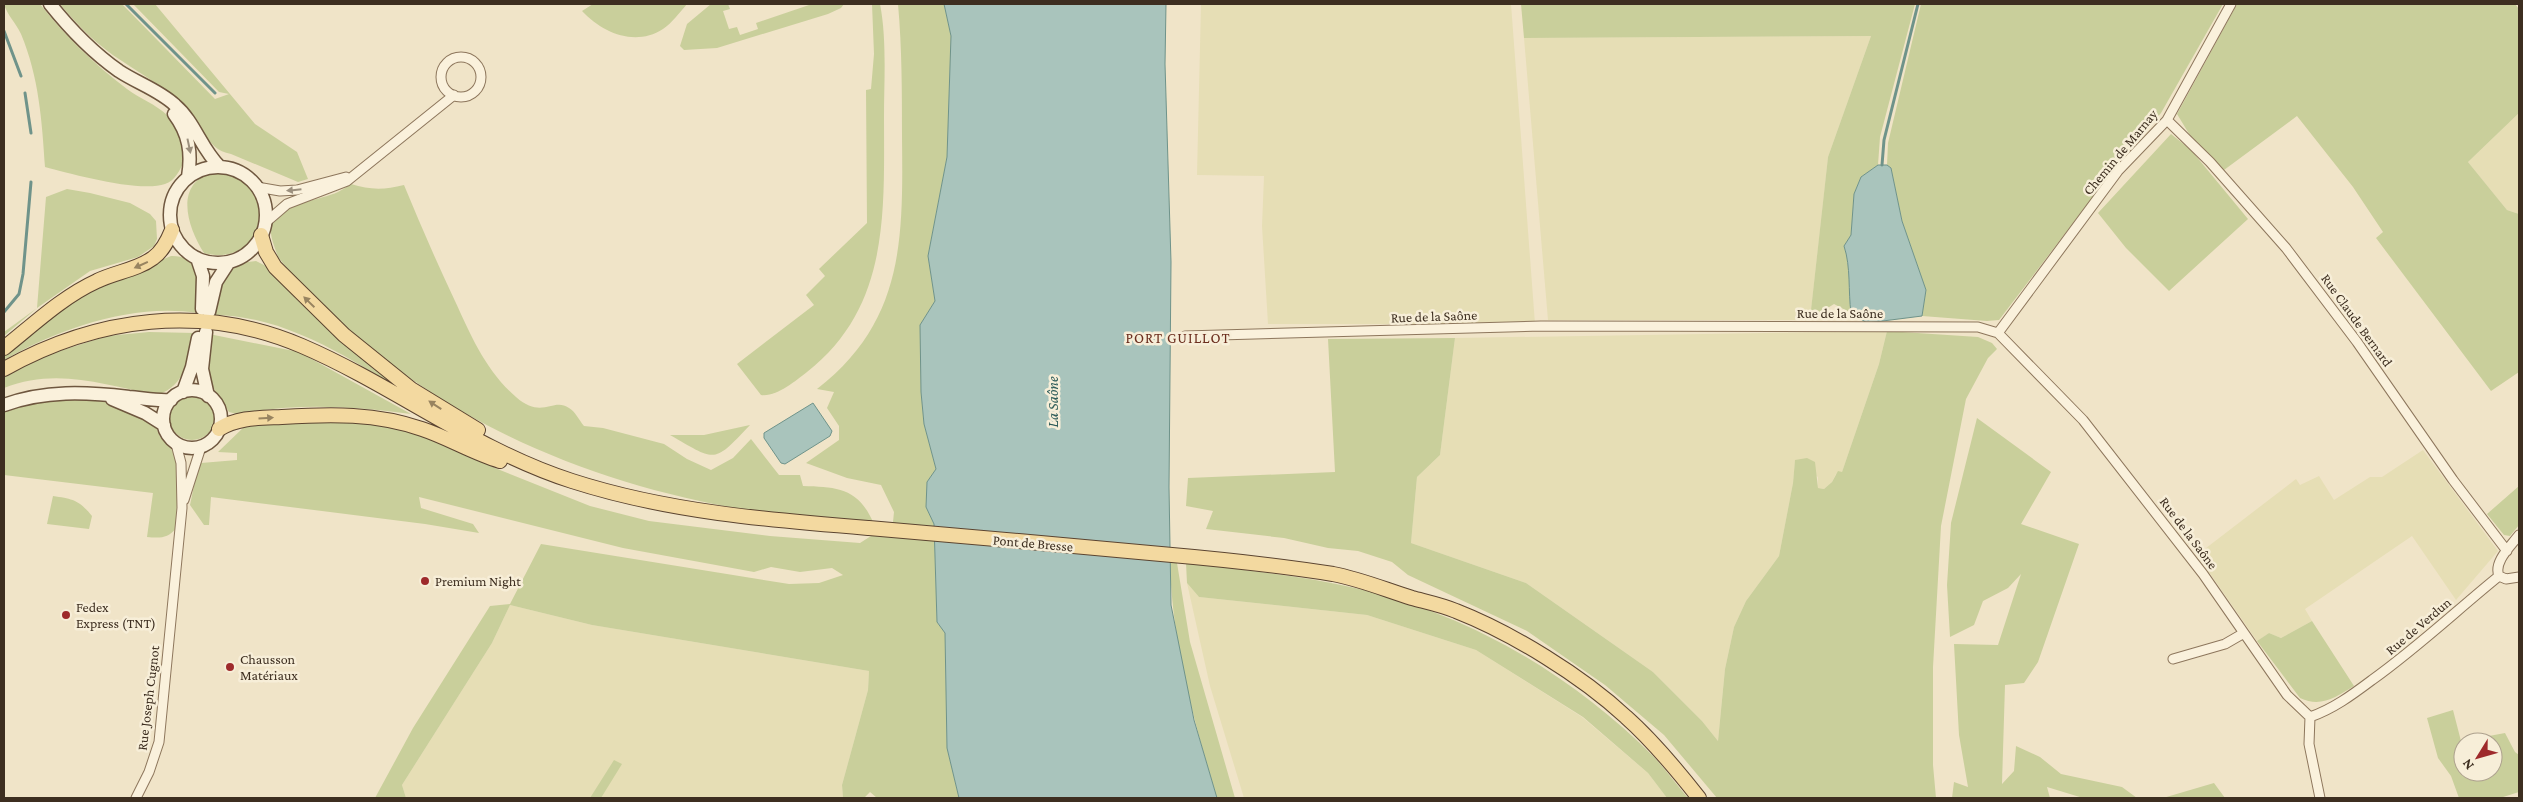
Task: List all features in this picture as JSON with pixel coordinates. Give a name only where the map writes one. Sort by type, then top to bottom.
[{"type":"main road","points":[[50,4],[84,43],[120,71],[154,92],[168,98],[178,107],[191,124],[206,152],[220,167]]},
{"type":"main road","points":[[154,92],[175,116],[186,135],[191,154],[188,177]]},
{"type":"main road","points":[[229,262],[212,262],[197,258],[182,246],[172,230],[171,205],[179,186],[188,177],[203,169],[220,167],[241,173],[257,187],[264,204],[263,229],[269,259],[286,279],[344,335],[398,380],[436,406],[488,436],[620,494]]},
{"type":"main road","points":[[197,258],[203,276],[206,312],[216,282],[229,262],[251,249],[263,229]]},
{"type":"main road","points":[[4,348],[68,298],[87,286],[108,276],[139,266],[155,257],[162,249],[172,230]]},
{"type":"main road","points":[[4,369],[62,340],[98,329],[133,323],[194,321],[238,326],[269,334],[302,346],[489,446],[571,481]]},
{"type":"main road","points":[[208,396],[202,369],[203,331],[182,392],[171,400],[166,407],[164,425],[170,439],[176,444],[193,448],[202,447],[209,443],[219,429],[245,419],[320,414],[376,416],[424,429],[494,459],[620,494]]},
{"type":"main road","points":[[182,392],[200,392],[208,396],[218,407],[220,414],[219,429]]},
{"type":"main road","points":[[4,405],[49,394],[98,394],[156,401],[171,400]]},
{"type":"main road","points":[[98,394],[145,413],[164,425]]},
{"type":"main road","name":"Pont de Bresse","points":[[620,494],[733,515],[1197,557],[1337,575],[1455,610],[1505,634],[1590,688],[1625,716],[1674,766],[1699,798]]},
{"type":"street","name":"Chemin de Marnay","points":[[1998,333],[2118,171],[2167,120],[2231,4]]},
{"type":"street","points":[[263,229],[287,204],[337,186],[358,173],[454,95],[473,92],[480,84],[481,74],[477,64],[469,58],[458,57],[449,60],[443,69],[443,84],[454,95]]},
{"type":"street","name":"Rue Claude Bernard","points":[[2167,120],[2210,162],[2286,248],[2357,342],[2453,480],[2507,551]]},
{"type":"street","points":[[257,187],[280,191],[297,190],[358,173]]},
{"type":"street","name":"Rue de la Saône","points":[[1185,336],[1541,326],[1978,327],[1998,333],[2082,420],[2161,518],[2287,695],[2310,716]]},
{"type":"street","name":"Rue Joseph Cugnot","points":[[136,798],[150,772],[159,742],[182,508],[181,463],[176,444]]},
{"type":"street","name":"Rue Joseph Cugnot","points":[[182,508],[202,447]]},
{"type":"street","points":[[2519,535],[2497,568],[2499,576],[2506,579],[2519,577]]},
{"type":"street","name":"Rue de Verdun","points":[[2310,716],[2342,702],[2376,678],[2453,617],[2499,576]]},
{"type":"street","points":[[2173,659],[2225,644],[2244,633]]},
{"type":"street","points":[[2310,716],[2309,744],[2320,798]]},
{"type":"shaded area","points":[[1201,4],[1511,4],[1535,324],[1268,324],[1262,226],[1264,176],[1197,175]]},
{"type":"shaded area","points":[[1871,36],[1828,157],[1810,320],[1548,320],[1524,38]]},
{"type":"shaded area","points":[[2519,113],[2519,214],[2507,210],[2468,162]]},
{"type":"shaded area","points":[[1887,331],[1879,364],[1842,472],[1836,474],[1832,482],[1824,489],[1818,488],[1818,477],[1795,461],[1793,483],[1779,556],[1746,601],[1734,627],[1725,669],[1718,741],[1702,721],[1653,672],[1526,583],[1411,543],[1417,477],[1440,455],[1455,338]]},
{"type":"shaded area","points":[[2423,450],[2498,551],[2456,600],[2412,536],[2305,609],[2312,621],[2281,638],[2269,633],[2257,641],[2197,555],[2296,479],[2300,485],[2319,476],[2334,500],[2370,477],[2382,477]]},
{"type":"shaded area","points":[[1187,583],[1199,597],[1367,615],[1476,650],[1582,717],[1648,773],[1667,798],[1244,798],[1210,686]]},
{"type":"shaded area","points":[[510,605],[592,625],[869,671],[868,690],[842,785],[843,798],[406,798],[402,785],[492,643]]},
{"type":"green space","points":[[4,4],[40,4],[80,49],[103,70],[127,89],[168,116],[178,131],[185,149],[184,161],[179,171],[169,183],[140,186],[106,182],[45,167],[41,116],[32,66],[21,34]]},
{"type":"green space","points":[[60,4],[122,4],[215,99],[229,94],[219,92],[133,4],[155,4],[255,124],[297,152],[308,179],[298,182],[215,147],[185,106],[163,88],[105,49],[81,28]]},
{"type":"green space","points":[[593,4],[687,4],[673,21],[663,29],[641,37],[631,37],[609,31],[590,19],[582,11]]},
{"type":"green space","points":[[711,4],[728,4],[730,9],[723,11],[729,29],[737,27],[740,35],[758,29],[756,23],[812,4],[844,4],[841,8],[828,14],[717,48],[684,50],[680,46],[687,24]]},
{"type":"green space","points":[[872,4],[880,4],[884,32],[884,188],[882,223],[877,256],[868,288],[854,318],[834,346],[807,372],[791,384],[773,394],[761,395],[737,364],[814,305],[806,295],[825,276],[819,269],[867,223],[866,90],[871,89],[874,54]]},
{"type":"green space","points":[[898,4],[944,4],[951,36],[947,157],[928,256],[935,301],[920,325],[921,392],[924,424],[936,469],[927,482],[926,507],[934,524],[937,622],[945,633],[947,748],[959,798],[877,798],[870,792],[864,798],[843,798],[842,785],[868,690],[869,671],[592,625],[510,605],[492,643],[402,785],[406,798],[375,798],[413,728],[490,606],[510,604],[541,544],[789,584],[819,583],[843,575],[832,568],[800,572],[771,567],[754,572],[623,548],[419,497],[421,508],[473,524],[479,533],[425,524],[211,497],[209,525],[204,525],[190,505],[201,463],[237,460],[237,453],[218,452],[245,426],[256,423],[355,418],[433,436],[495,468],[590,506],[649,521],[770,536],[860,543],[893,522],[894,512],[881,485],[847,478],[806,463],[839,440],[839,426],[827,408],[834,392],[817,389],[846,363],[868,335],[883,306],[893,275],[899,243],[902,209],[902,70]]},
{"type":"green space","points":[[1521,4],[1915,4],[1880,137],[1878,165],[1861,177],[1854,194],[1851,235],[1844,246],[1848,262],[1851,313],[1834,304],[1810,319],[1828,157],[1871,36],[1524,38]]},
{"type":"green space","points":[[1921,4],[2223,4],[2161,113],[2115,168],[1999,320],[1987,321],[1922,316],[1926,290],[1902,221],[1891,168],[1887,165],[1888,143]]},
{"type":"green space","points":[[2237,4],[2515,4],[2519,9],[2519,113],[2468,162],[2507,210],[2519,214],[2519,372],[2491,391],[2376,238],[2383,232],[2353,187],[2297,116],[2224,170],[2191,137],[2177,114]]},
{"type":"green space","points":[[2171,134],[2191,150],[2248,219],[2169,291],[2126,248],[2098,213]]},
{"type":"green space","points":[[215,171],[237,177],[251,189],[258,205],[259,221],[253,236],[242,248],[225,255],[204,253],[193,230],[187,206],[193,185],[202,177]]},
{"type":"green space","points":[[351,184],[377,189],[404,185],[422,229],[480,352],[505,387],[525,404],[540,408],[563,405],[573,411],[584,426],[603,428],[664,444],[687,459],[711,470],[733,458],[751,439],[779,475],[800,475],[803,486],[836,489],[853,496],[861,502],[873,522],[764,513],[706,502],[649,488],[593,471],[538,449],[485,424],[434,394],[386,361],[341,322],[300,283],[278,257],[271,232],[272,223],[276,217],[292,207],[331,195]]},
{"type":"green space","points":[[67,189],[90,193],[130,203],[150,214],[156,221],[157,239],[154,246],[138,257],[90,271],[37,308],[46,197]]},
{"type":"green space","points":[[171,256],[182,257],[189,261],[194,268],[199,285],[198,313],[148,312],[98,321],[73,328],[26,348],[4,360],[4,353],[86,291]]},
{"type":"green space","points":[[256,261],[268,267],[429,406],[326,346],[299,334],[271,324],[242,317],[212,315],[225,272],[240,263]]},
{"type":"green space","points":[[37,308],[4,336],[4,332]]},
{"type":"green space","points":[[1887,331],[1978,337],[1992,343],[1997,349],[1988,358],[1966,399],[1941,526],[1933,667],[1933,765],[1936,798],[1717,798],[1664,735],[1605,685],[1527,631],[1408,575],[1392,562],[1358,551],[1328,548],[1284,538],[1206,529],[1213,511],[1186,506],[1188,478],[1335,472],[1328,339],[1455,338],[1440,455],[1417,477],[1411,543],[1526,583],[1653,672],[1702,721],[1718,741],[1725,669],[1734,627],[1746,601],[1779,556],[1793,483],[1795,460],[1807,458],[1815,462],[1818,488],[1824,489],[1832,482],[1838,471],[1842,472],[1879,364]]},
{"type":"green space","points":[[149,332],[195,333],[188,361],[180,378],[167,391],[157,395],[99,383],[62,378],[24,382],[4,388],[4,376],[44,356],[107,336]]},
{"type":"green space","points":[[209,334],[299,352],[411,414],[324,407],[281,408],[237,414],[229,412],[211,384],[206,363]]},
{"type":"green space","points":[[192,394],[205,398],[211,404],[215,417],[211,430],[205,436],[192,440],[179,436],[173,430],[169,417],[173,404],[179,398]]},
{"type":"green space","points":[[53,396],[106,402],[132,411],[155,426],[161,438],[174,453],[177,464],[176,528],[173,532],[163,537],[147,537],[153,493],[4,475],[4,410]]},
{"type":"green space","points":[[1977,418],[2051,472],[2021,524],[2079,544],[2038,662],[2024,683],[2005,685],[2002,784],[2014,771],[2016,746],[2040,757],[2061,774],[2122,787],[2137,798],[2083,798],[2047,787],[2050,798],[1952,798],[1954,782],[1968,787],[1959,735],[1954,644],[1998,645],[2021,574],[2008,588],[1983,601],[1974,625],[1950,637],[1947,585],[1951,523]]},
{"type":"green space","points":[[750,425],[728,447],[714,455],[697,450],[670,435],[704,435]]},
{"type":"green space","points":[[2519,486],[2519,525],[2510,536],[2504,535],[2487,514]]},
{"type":"green space","points":[[53,496],[71,499],[79,503],[92,516],[89,529],[47,524]]},
{"type":"green space","points":[[1170,563],[1177,563],[1190,642],[1235,798],[1217,798],[1200,740],[1186,682],[1175,623]]},
{"type":"green space","points":[[1186,563],[1334,583],[1397,599],[1478,631],[1553,674],[1589,700],[1654,757],[1688,798],[1667,798],[1648,773],[1583,717],[1476,650],[1367,615],[1199,597],[1187,583]]},
{"type":"green space","points":[[2312,621],[2354,686],[2328,700],[2315,702],[2300,698],[2257,641],[2269,633],[2281,638]]},
{"type":"green space","points":[[2453,710],[2459,732],[2453,732],[2453,782],[2438,758],[2427,718]]},
{"type":"green space","points":[[2503,733],[2505,733],[2515,752],[2519,755],[2519,792],[2500,798],[2459,798],[2453,782],[2503,782]]},
{"type":"green space","points":[[614,760],[622,764],[601,798],[590,798]]},
{"type":"green space","points":[[2214,783],[2225,798],[2163,798]]},
{"type":"water","name":"La Saône","points":[[944,4],[1166,4],[1165,64],[1171,262],[1169,487],[1171,605],[1194,720],[1217,798],[959,798],[947,748],[945,633],[937,622],[934,524],[926,507],[927,482],[936,469],[924,424],[921,392],[920,325],[935,301],[928,256],[947,157],[951,36]]},
{"type":"water","points":[[1878,165],[1887,165],[1891,168],[1902,221],[1926,290],[1922,316],[1867,323],[1851,313],[1848,262],[1844,246],[1851,235],[1854,194],[1861,177]]},
{"type":"water","points":[[813,403],[832,431],[830,436],[785,464],[781,463],[764,438],[764,433]]},
{"type":"waterway","points":[[126,4],[215,93]]},
{"type":"waterway","points":[[1882,165],[1884,140],[1918,4]]},
{"type":"waterway","points":[[4,31],[21,76]]},
{"type":"waterway","points":[[25,93],[31,133]]},
{"type":"waterway","points":[[4,312],[19,294],[23,274],[31,182]]},
{"type":"place","name":"Premium Night","points":[[425,581]]},
{"type":"place","name":"Fedex Express (TNT)","points":[[66,615]]},
{"type":"place","name":"Chausson Matériaux","points":[[230,667]]},
{"type":"district","name":"PORT GUILLOT","points":[[1178,338]]}]
